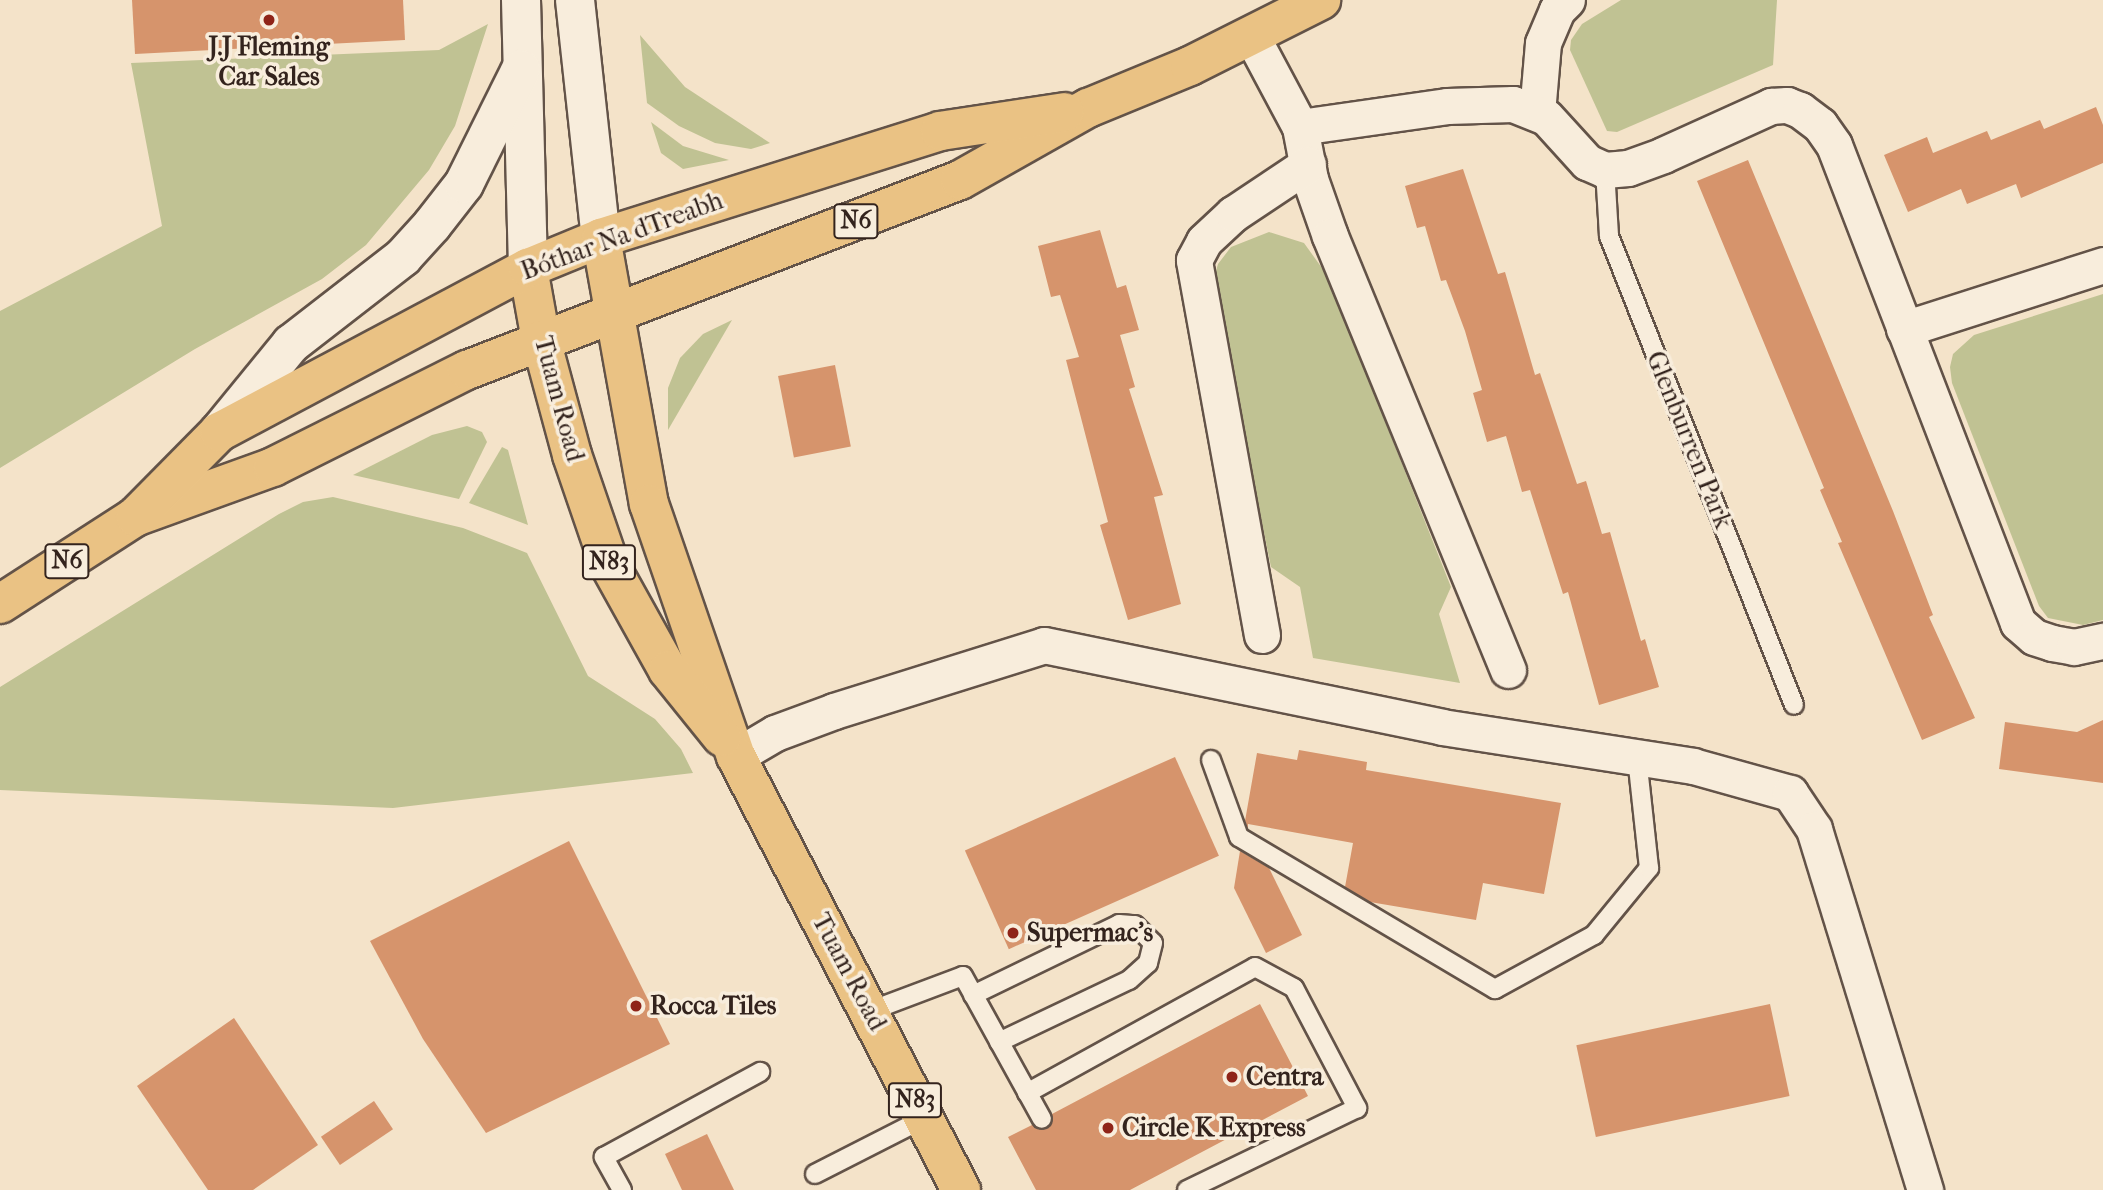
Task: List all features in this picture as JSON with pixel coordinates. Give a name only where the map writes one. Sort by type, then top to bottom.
[{"type":"main road","name":"Tuam Road","points":[[521,0],[528,268],[541,340],[572,455],[610,566],[668,670],[736,755]]},
{"type":"main road","name":"Tuam Road","points":[[575,0],[601,239],[649,504],[736,755],[961,1190]]},
{"type":"main road","name":"Bóthar Na dTreabh","points":[[135,517],[273,467],[467,370],[960,180],[1088,108],[1252,37],[1321,0]]},
{"type":"main road","points":[[219,432],[291,344],[404,257],[432,225],[464,184],[521,69]]},
{"type":"main road","name":"Bóthar Na dTreabh","points":[[0,604],[135,517],[219,432],[528,268],[601,239],[940,131],[1088,108]]},
{"type":"street","points":[[1537,113],[1543,43],[1557,10],[1567,0]]},
{"type":"street","points":[[1252,37],[1300,127],[1308,164],[1330,236],[1508,670]]},
{"type":"street","points":[[1300,127],[1447,106],[1513,104],[1537,113],[1587,162],[1605,170],[1628,168],[1664,155],[1771,106],[1800,110],[1834,145],[2018,623],[2034,637],[2052,643],[2074,647],[2103,641]]},
{"type":"street","points":[[1262,635],[1194,260],[1204,241],[1233,214],[1308,164]]},
{"type":"street","points":[[1903,329],[2103,265]]},
{"type":"street","points":[[736,755],[775,733],[834,711],[1044,645],[1442,727],[1693,766],[1790,793],[1814,829],[1924,1190]]},
{"type":"lane","name":"Glenburren Park","points":[[1605,170],[1609,236],[1794,705]]},
{"type":"lane","points":[[1211,760],[1239,837],[1495,989],[1594,935],[1649,868],[1637,757]]},
{"type":"lane","points":[[973,995],[1119,925],[1135,925],[1153,943],[1148,963],[1129,980],[999,1042]]},
{"type":"lane","points":[[1027,1093],[1255,967],[1294,988],[1357,1108],[1187,1190]]},
{"type":"lane","points":[[870,1011],[963,976],[1042,1119]]},
{"type":"lane","points":[[622,1190],[604,1157],[760,1072]]},
{"type":"lane","points":[[814,1174],[925,1118]]},
{"type":"green space","points":[[1621,0],[1777,0],[1773,65],[1617,132],[1607,131],[1570,50],[1571,40],[1582,24]]},
{"type":"green space","points":[[488,24],[455,126],[429,170],[366,245],[322,279],[195,349],[0,468],[0,311],[162,226],[131,63],[439,50]]},
{"type":"green space","points":[[640,35],[685,87],[770,143],[751,149],[715,143],[679,126],[647,103]]},
{"type":"green space","points":[[651,122],[683,146],[729,160],[683,169],[661,153]]},
{"type":"green space","points":[[1269,232],[1304,243],[1327,275],[1451,587],[1439,614],[1460,683],[1313,658],[1300,587],[1271,567],[1213,281],[1218,264],[1231,247]]},
{"type":"green space","points":[[2103,294],[2103,620],[2083,625],[2048,618],[2039,606],[1952,383],[1950,367],[1953,354],[1974,335]]},
{"type":"green space","points":[[732,320],[668,430],[668,388],[680,358],[703,334]]},
{"type":"green space","points":[[467,426],[482,432],[487,442],[459,499],[353,475],[432,435]]},
{"type":"green space","points":[[502,447],[508,450],[528,525],[469,503]]},
{"type":"green space","points":[[333,497],[463,528],[527,553],[588,676],[655,719],[681,749],[693,773],[393,808],[0,790],[0,687],[279,514],[303,502]]},
{"type":"building","name":"J.J Fleming Car Sales","points":[[132,0],[403,0],[405,40],[135,54]]},
{"type":"building","points":[[2096,107],[2103,125],[2103,163],[2021,198],[2016,184],[1967,204],[1961,189],[1908,212],[1884,155],[1927,137],[1933,153],[1987,131],[1991,140],[2040,120],[2044,129]]},
{"type":"building","points":[[1748,160],[1893,511],[1933,615],[1929,617],[1975,718],[1922,740],[1838,543],[1842,542],[1820,490],[1824,488],[1697,181]]},
{"type":"building","points":[[1463,169],[1498,274],[1505,272],[1535,375],[1540,373],[1577,484],[1586,481],[1602,534],[1610,532],[1641,641],[1645,639],[1659,687],[1599,705],[1568,592],[1563,594],[1530,490],[1522,492],[1506,436],[1487,442],[1473,393],[1482,390],[1465,331],[1446,280],[1441,281],[1425,226],[1417,228],[1405,186]]},
{"type":"building","points":[[1100,230],[1117,288],[1126,285],[1139,330],[1120,335],[1135,387],[1129,389],[1163,495],[1154,497],[1181,604],[1128,620],[1100,525],[1108,522],[1066,360],[1079,357],[1060,295],[1051,297],[1038,246]]},
{"type":"building","points":[[835,365],[851,446],[794,458],[778,376]]},
{"type":"building","points":[[2103,720],[2103,783],[1999,769],[2005,722],[2077,732]]},
{"type":"building","points":[[1299,750],[1367,762],[1366,770],[1561,803],[1544,894],[1483,883],[1476,920],[1370,902],[1345,887],[1353,843],[1248,824],[1248,829],[1245,821],[1257,753],[1297,760]]},
{"type":"building","points":[[1175,757],[1219,856],[1009,949],[965,851]]},
{"type":"building","points":[[569,841],[670,1044],[486,1133],[423,1039],[370,941]]},
{"type":"building","points":[[1240,851],[1269,868],[1302,935],[1266,953],[1234,888]]},
{"type":"building","points":[[1260,1004],[1308,1096],[1130,1190],[1036,1190],[1008,1137],[1032,1125],[1047,1129],[1052,1114]]},
{"type":"building","points":[[1770,1004],[1790,1096],[1596,1137],[1576,1045]]},
{"type":"building","points":[[234,1018],[318,1145],[253,1190],[208,1190],[137,1086]]},
{"type":"building","points":[[374,1101],[393,1129],[340,1165],[321,1137]]},
{"type":"building","points":[[707,1134],[734,1190],[682,1190],[665,1154]]},
{"type":"place","name":"J.J Fleming Car Sales","points":[[269,20]]},
{"type":"place","name":"Supermac's","points":[[1013,933]]},
{"type":"place","name":"Rocca Tiles","points":[[636,1006]]},
{"type":"place","name":"Centra","points":[[1232,1077]]},
{"type":"place","name":"Circle K Express","points":[[1108,1128]]}]
